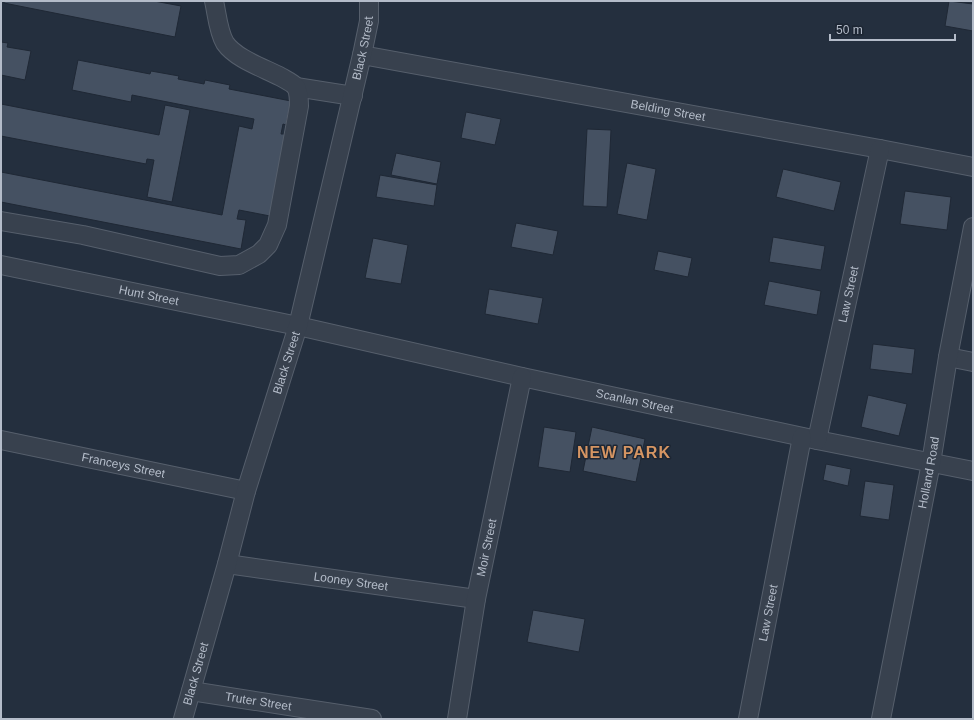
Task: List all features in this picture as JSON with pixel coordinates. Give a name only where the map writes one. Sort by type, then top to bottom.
[{"type":"street","points":[[1,221],[83,235],[220,266],[239,265],[259,254],[268,245],[277,225],[299,106],[298,94],[296,88],[288,81],[251,63],[234,52],[225,43],[214,1]]},
{"type":"street","name":"Black Street","points":[[183,719],[246,492],[298,326],[362,55],[369,21],[369,1]]},
{"type":"street","name":"Belding Street","points":[[362,55],[973,167]]},
{"type":"street","points":[[296,88],[353,96]]},
{"type":"street","name":"Law Street","points":[[748,719],[810,439],[880,149]]},
{"type":"street","name":"Holland Road","points":[[881,719],[931,463],[948,357],[970,258],[973,227]]},
{"type":"street","name":"Hunt Street","points":[[1,265],[298,326]]},
{"type":"street","name":"Scanlan Street","points":[[298,326],[522,377],[810,439],[973,471]]},
{"type":"street","points":[[948,357],[973,362]]},
{"type":"street","name":"Moir Street","points":[[457,719],[476,599],[522,377]]},
{"type":"street","name":"Franceys Street","points":[[1,440],[246,492]]},
{"type":"street","name":"Looney Street","points":[[227,564],[476,599]]},
{"type":"street","name":"Truter Street","points":[[191,691],[372,719]]},
{"type":"building","points":[[4,1],[154,1],[181,6],[175,37],[4,3]]},
{"type":"building","points":[[949,1],[973,4],[973,31],[945,26]]},
{"type":"building","points":[[1,42],[8,43],[7,47],[31,51],[25,80],[1,75]]},
{"type":"building","points":[[78,60],[150,74],[151,71],[179,76],[178,79],[204,84],[205,80],[230,85],[229,89],[291,101],[286,125],[283,124],[281,134],[286,134],[270,216],[239,210],[237,219],[246,220],[241,249],[1,202],[1,172],[222,215],[239,126],[252,129],[254,119],[132,95],[131,102],[72,90]]},
{"type":"building","points":[[1,104],[159,135],[165,105],[190,110],[172,202],[147,197],[154,160],[147,159],[146,164],[1,136]]},
{"type":"building","points":[[466,112],[501,119],[495,145],[461,138]]},
{"type":"building","points":[[587,129],[611,130],[607,207],[583,206]]},
{"type":"building","points":[[396,153],[441,162],[437,184],[391,175]]},
{"type":"building","points":[[627,163],[656,169],[647,220],[617,214]]},
{"type":"building","points":[[783,169],[841,182],[834,211],[776,197]]},
{"type":"building","points":[[380,175],[437,185],[434,206],[376,197]]},
{"type":"building","points":[[905,191],[951,197],[947,230],[900,224]]},
{"type":"building","points":[[516,223],[558,231],[553,255],[511,247]]},
{"type":"building","points":[[773,237],[825,246],[821,270],[769,262]]},
{"type":"building","points":[[373,238],[408,245],[401,284],[365,278]]},
{"type":"building","points":[[658,251],[692,258],[688,277],[654,270]]},
{"type":"building","points":[[769,281],[821,291],[817,315],[764,305]]},
{"type":"building","points":[[489,289],[543,298],[538,324],[485,314]]},
{"type":"building","points":[[873,344],[915,349],[912,374],[870,369]]},
{"type":"building","points":[[868,395],[907,404],[899,436],[861,427]]},
{"type":"building","points":[[544,427],[576,432],[570,472],[538,467]]},
{"type":"building","points":[[592,427],[645,439],[636,482],[583,471]]},
{"type":"building","points":[[826,464],[851,469],[848,486],[823,480]]},
{"type":"building","points":[[865,481],[894,485],[889,520],[860,516]]},
{"type":"building","points":[[533,610],[585,619],[579,652],[527,642]]},
{"type":"district","name":"NEW PARK","points":[[624,452]]}]
